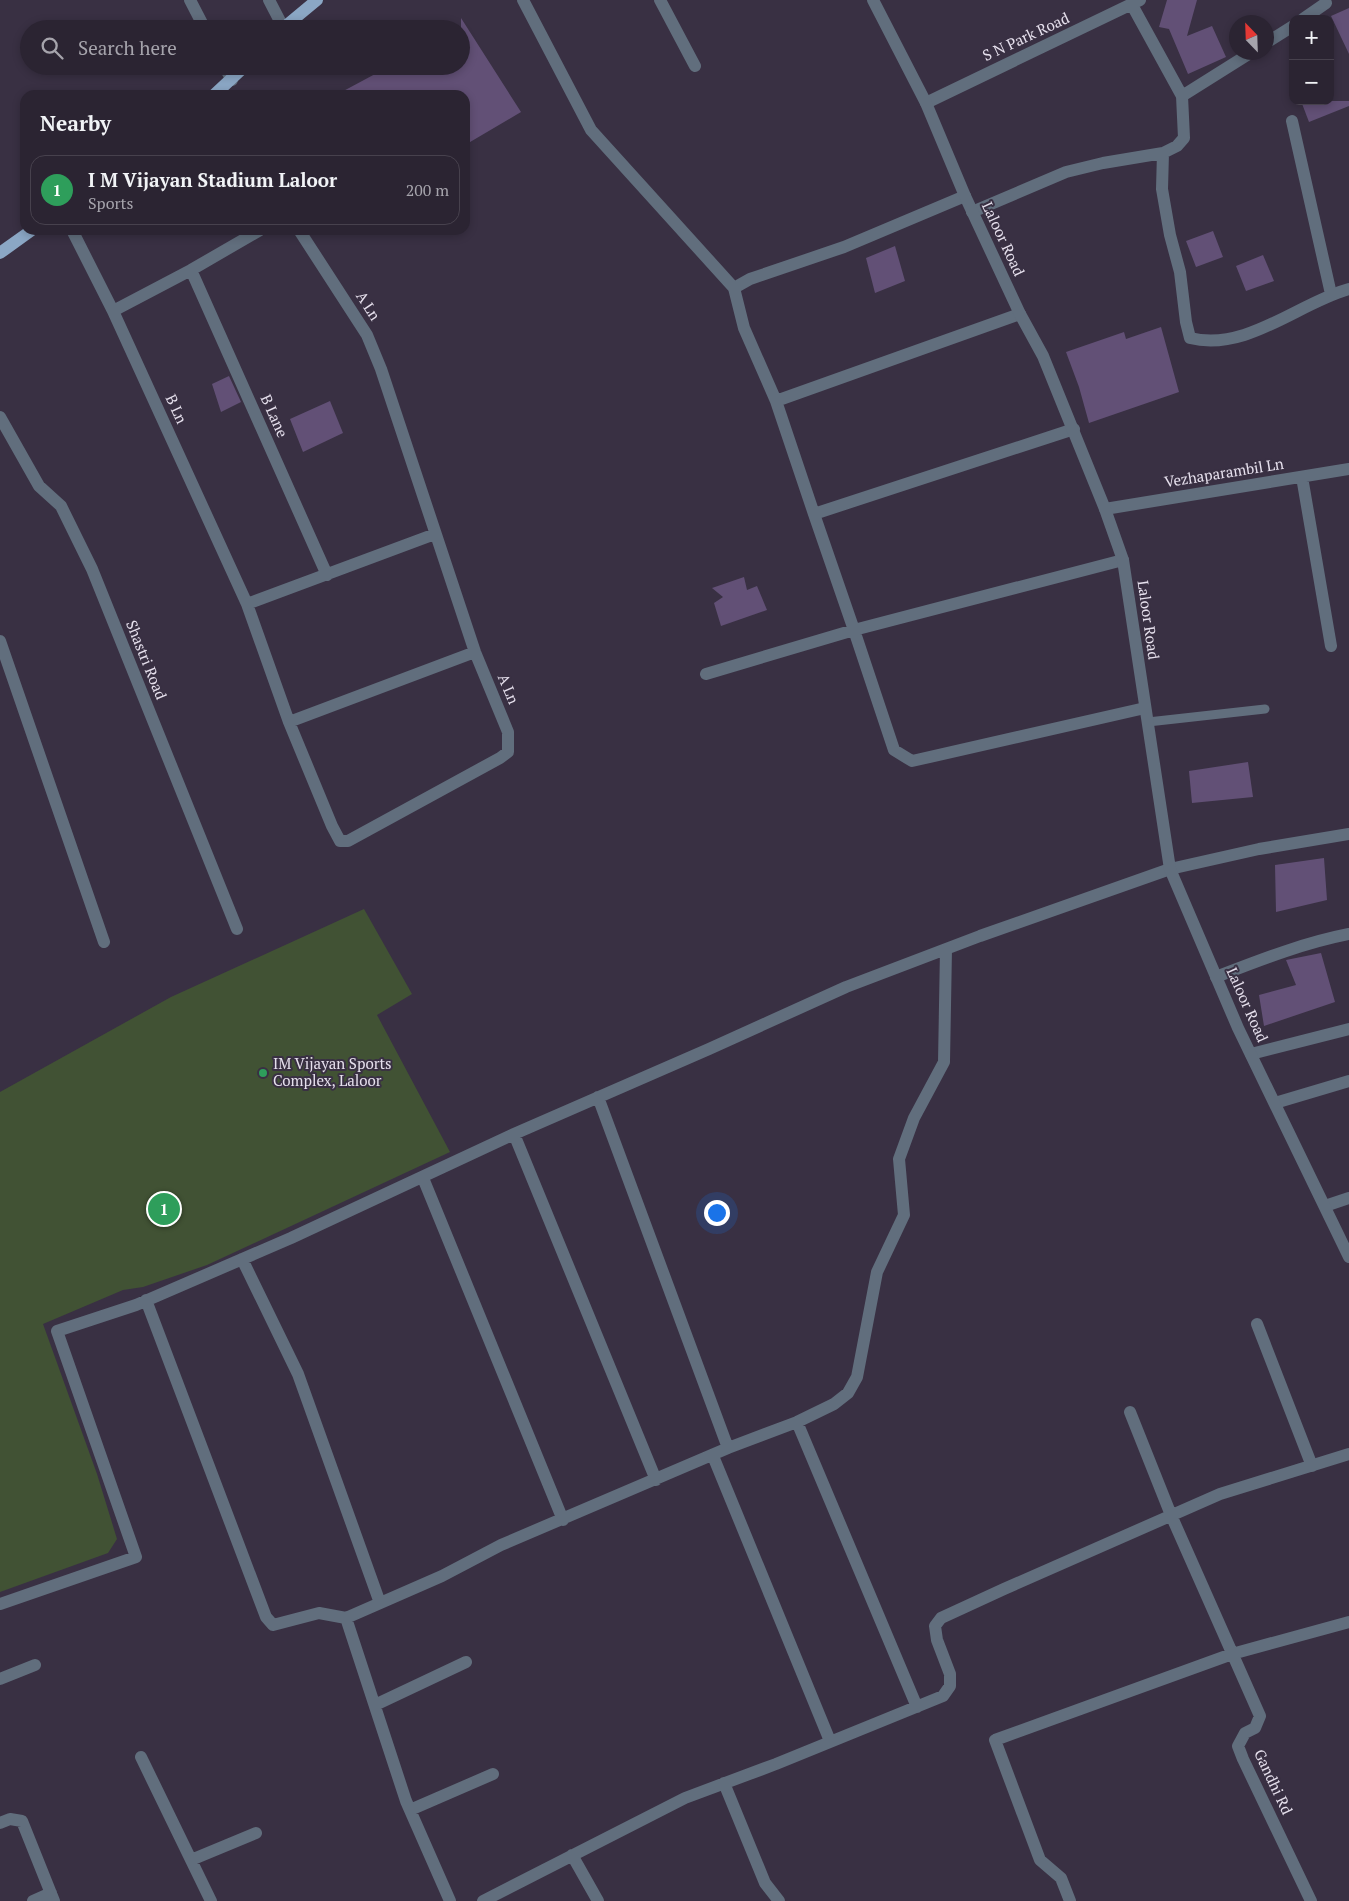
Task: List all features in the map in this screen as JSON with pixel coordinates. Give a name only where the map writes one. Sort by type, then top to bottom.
[{"type":"main road","points":[[292,20],[317,0]]},
{"type":"main road","points":[[224,90],[237,75]]},
{"type":"main road","points":[[0,253],[25,235]]},
{"type":"street","points":[[190,0],[200,20]]},
{"type":"street","points":[[269,0],[278,20]]},
{"type":"street","points":[[523,0],[591,130],[734,288],[744,328],[776,401],[894,750],[912,761],[1145,708]]},
{"type":"street","points":[[660,0],[695,66]]},
{"type":"street","name":"Laloor Road","points":[[873,0],[926,102],[964,196],[1020,314],[1043,356],[1105,509],[1123,560],[1170,869],[1251,1054],[1349,1257]]},
{"type":"street","points":[[972,212],[1066,172],[1103,163],[1163,153],[1177,146],[1184,138],[1182,96],[1136,2]]},
{"type":"street","name":"S N Park Road","points":[[926,102],[1136,2]]},
{"type":"street","points":[[1309,15],[1326,3]]},
{"type":"street","points":[[1274,39],[1289,29]]},
{"type":"street","points":[[1182,96],[1239,60]]},
{"type":"street","points":[[224,75],[224,90]]},
{"type":"street","points":[[1292,121],[1331,294]]},
{"type":"street","points":[[1163,153],[1162,189],[1170,235],[1180,272],[1186,322],[1190,338],[1202,341],[1219,340],[1258,331],[1331,294],[1349,289]]},
{"type":"street","points":[[734,288],[750,279],[844,247],[964,196]]},
{"type":"street","name":"B Ln","points":[[74,235],[113,312],[247,604]]},
{"type":"street","points":[[113,312],[251,235]]},
{"type":"street","name":"A Ln","points":[[247,604],[289,722],[340,841],[348,841],[508,752],[508,732],[475,652],[381,369],[367,335],[302,235]]},
{"type":"street","name":"B Lane","points":[[191,270],[327,575]]},
{"type":"street","points":[[776,401],[1020,314]]},
{"type":"street","name":"Shastri Road","points":[[0,417],[39,486],[61,506],[92,569],[237,929]]},
{"type":"street","points":[[814,514],[1074,429]]},
{"type":"street","name":"Vezhaparambil Ln","points":[[1105,509],[1349,469]]},
{"type":"street","points":[[1302,477],[1332,646]]},
{"type":"street","points":[[247,604],[435,534]]},
{"type":"street","points":[[706,674],[854,630],[1123,560]]},
{"type":"street","points":[[0,641],[104,942]]},
{"type":"street","points":[[289,722],[475,652]]},
{"type":"street","points":[[0,1604],[136,1557],[57,1331],[146,1300],[242,1259],[423,1178],[514,1134],[846,987],[1170,869],[1259,849],[1349,834]]},
{"type":"street","points":[[1216,977],[1278,952],[1326,938],[1349,934]]},
{"type":"street","points":[[146,1300],[266,1617],[273,1625],[319,1613],[346,1618],[442,1576],[501,1546],[728,1448],[797,1422],[834,1404],[848,1393],[857,1377],[877,1272],[904,1215],[899,1159],[914,1118],[944,1062],[946,949]]},
{"type":"street","points":[[1251,1054],[1349,1028]]},
{"type":"street","points":[[1275,1103],[1349,1081]]},
{"type":"street","points":[[598,1097],[728,1448]]},
{"type":"street","points":[[514,1134],[656,1480]]},
{"type":"street","points":[[423,1178],[563,1520]]},
{"type":"street","points":[[1325,1206],[1349,1198]]},
{"type":"street","points":[[242,1259],[298,1374],[380,1603]]},
{"type":"street","points":[[1257,1324],[1312,1466]]},
{"type":"street","points":[[1130,1412],[1171,1515],[1232,1654]]},
{"type":"street","points":[[797,1422],[917,1707]]},
{"type":"street","points":[[483,1901],[685,1798],[943,1696],[950,1686],[950,1674],[937,1640],[935,1626],[941,1618],[1220,1494],[1349,1454]]},
{"type":"street","points":[[713,1456],[830,1741]]},
{"type":"street","points":[[346,1618],[410,1810],[450,1901]]},
{"type":"street","points":[[1070,1901],[1061,1878],[1040,1860],[995,1740],[1232,1654],[1349,1622]]},
{"type":"street","name":"Gandhi Rd","points":[[1232,1654],[1260,1716],[1255,1728],[1245,1733],[1238,1746],[1311,1901]]},
{"type":"street","points":[[375,1705],[466,1662]]},
{"type":"street","points":[[0,1680],[35,1665]]},
{"type":"street","points":[[141,1757],[210,1901]]},
{"type":"street","points":[[410,1810],[493,1774]]},
{"type":"street","points":[[724,1783],[765,1883],[780,1901]]},
{"type":"street","points":[[0,1823],[10,1819],[22,1821],[53,1897],[33,1901]]},
{"type":"street","points":[[191,1860],[256,1833]]},
{"type":"street","points":[[572,1855],[598,1901]]},
{"type":"lane","points":[[1148,722],[1265,709]]},
{"type":"green space","points":[[364,909],[412,994],[377,1015],[450,1152],[207,1265],[143,1287],[123,1290],[43,1324],[97,1474],[117,1539],[108,1553],[0,1592],[0,1092],[171,997]]},
{"type":"building","points":[[1167,0],[1197,0],[1187,36],[1212,26],[1226,57],[1188,74],[1169,29],[1159,27]]},
{"type":"building","points":[[1349,8],[1349,54],[1334,22],[1333,15]]},
{"type":"building","points":[[470,32],[521,112],[470,142],[470,90],[345,90],[373,75],[470,75]]},
{"type":"building","points":[[1334,101],[1349,101],[1349,106],[1309,122],[1303,105],[1334,105]]},
{"type":"building","points":[[1213,231],[1223,257],[1196,267],[1186,241]]},
{"type":"building","points":[[895,246],[905,281],[875,293],[866,258]]},
{"type":"building","points":[[1263,255],[1274,281],[1246,291],[1236,266]]},
{"type":"building","points":[[1161,327],[1179,392],[1089,423],[1079,387],[1066,352],[1124,332],[1126,339]]},
{"type":"building","points":[[229,376],[241,402],[221,412],[212,384]]},
{"type":"building","points":[[330,401],[343,433],[303,452],[290,419]]},
{"type":"building","points":[[744,577],[747,590],[757,586],[767,610],[721,626],[714,603],[723,597],[712,588]]},
{"type":"building","points":[[1248,762],[1253,797],[1192,803],[1189,771]]},
{"type":"building","points":[[1324,858],[1327,900],[1276,912],[1275,865]]},
{"type":"building","points":[[1321,953],[1335,1002],[1264,1026],[1259,995],[1296,985],[1286,960]]},
{"type":"place","name":"IM Vijayan Sports Complex, Laloor","points":[[263,1073]]},
{"type":"place","name":"I M Vijayan Stadium Laloor","points":[[164,1209]]}]
